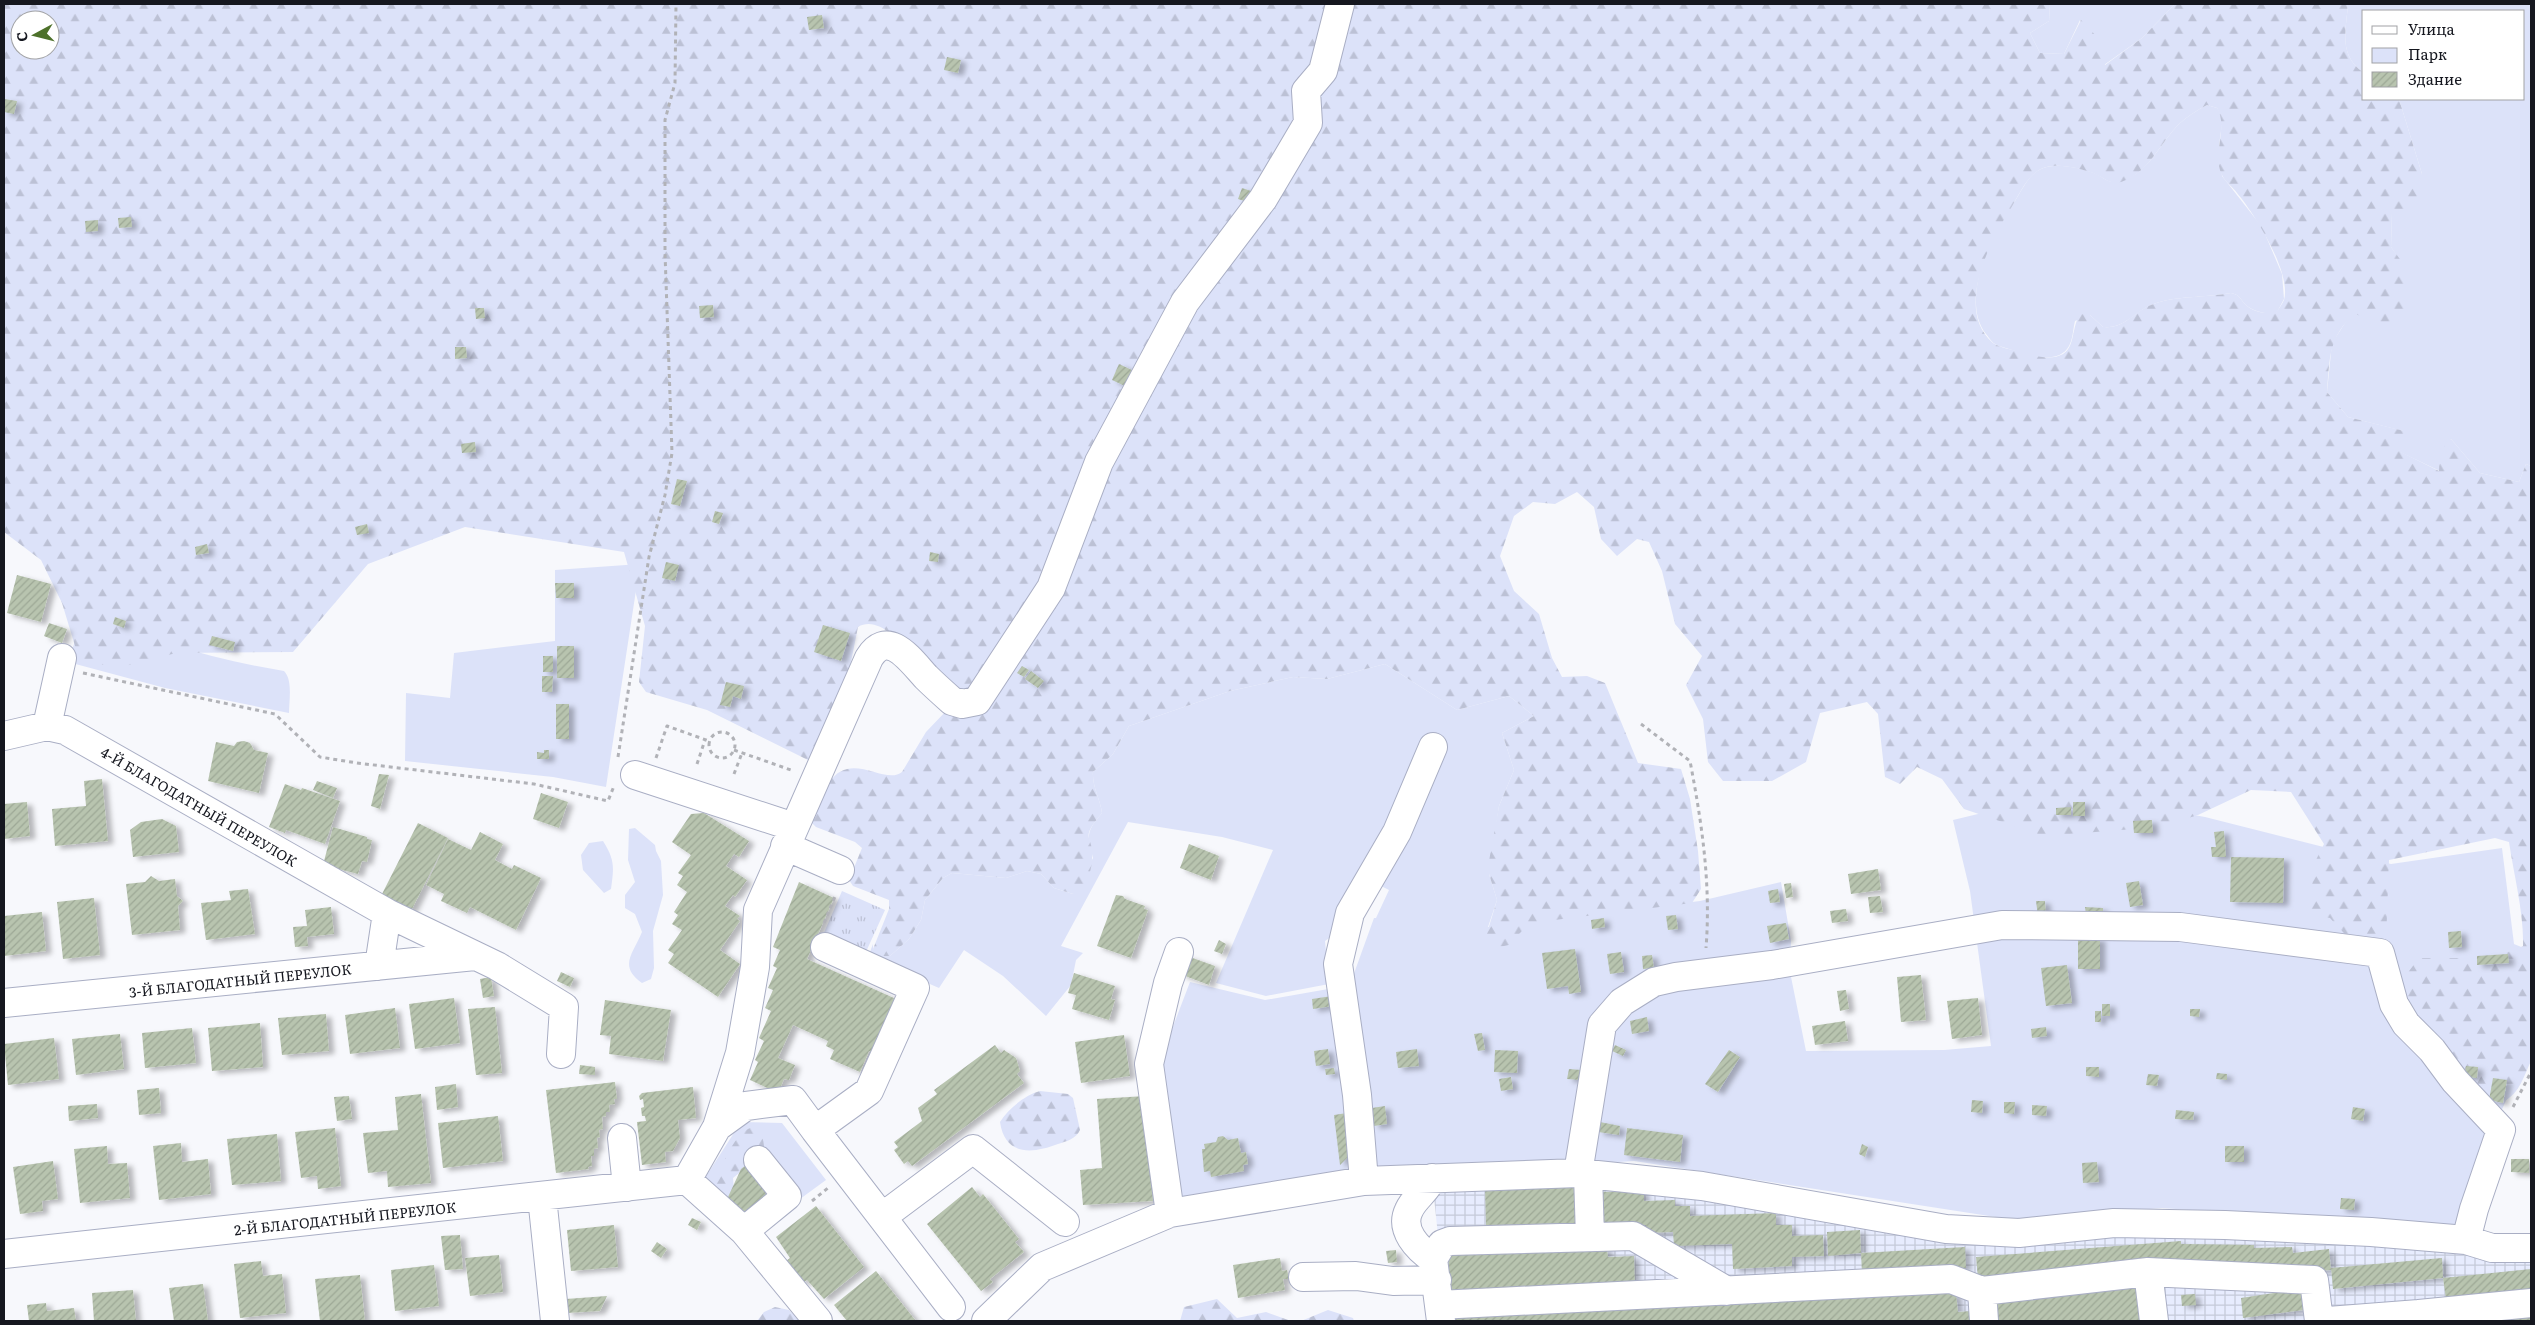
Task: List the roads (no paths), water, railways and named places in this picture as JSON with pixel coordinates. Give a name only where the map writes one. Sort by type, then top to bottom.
[{"type":"street","points":[[818,1321],[744,1230],[687,1180],[717,1127],[740,1053],[755,967],[758,910],[869,658],[878,647],[888,646],[900,650],[952,701],[962,704],[977,701],[1051,588],[1099,462],[1185,302],[1263,199],[1308,123],[1306,91],[1323,71],[1340,4]]},
{"type":"street","points":[[4,736],[48,726],[61,663]]},
{"type":"street","name":"4-Й БЛАГОДАТНЫЙ ПЕРЕУЛОК","points":[[48,726],[65,730],[387,913],[497,966],[564,1007],[561,1054]]},
{"type":"street","points":[[1364,1181],[1357,1095],[1339,980],[1340,956],[1350,913],[1397,832],[1433,748]]},
{"type":"street","points":[[630,773],[790,837],[840,870]]},
{"type":"street","points":[[380,966],[387,913]]},
{"type":"street","points":[[1590,1237],[1583,1173],[1602,1025],[1622,1002],[1654,982],[1772,965],[2002,925],[2180,927],[2380,953],[2394,1004],[2406,1024],[2432,1050],[2454,1081],[2501,1130],[2474,1209],[2466,1240]]},
{"type":"street","points":[[815,1130],[869,1091],[916,988],[825,947]]},
{"type":"street","points":[[1170,1214],[1149,1064],[1168,983],[1178,952]]},
{"type":"street","name":"3-Й БЛАГОДАТНЫЙ ПЕРЕУЛОК","points":[[4,1003],[475,956]]},
{"type":"street","points":[[717,1127],[746,1106],[793,1100],[951,1308]]},
{"type":"street","points":[[622,1138],[627,1187]]},
{"type":"street","points":[[882,1217],[973,1149],[1065,1222]]},
{"type":"street","points":[[744,1230],[787,1196],[758,1160]]},
{"type":"street","points":[[986,1321],[1042,1267],[1170,1214],[1364,1181],[1583,1173],[1702,1186],[1946,1229],[2019,1234],[2114,1223],[2327,1229],[2466,1240],[2492,1248],[2531,1248]]},
{"type":"street","points":[[1432,1178],[1428,1188],[1408,1210],[1407,1227],[1437,1291]]},
{"type":"street","name":"2-Й БЛАГОДАТНЫЙ ПЕРЕУЛОК","points":[[4,1254],[687,1180]]},
{"type":"street","points":[[542,1197],[554,1321]]},
{"type":"street","points":[[1437,1291],[1442,1244],[1450,1241],[1633,1236],[1726,1291]]},
{"type":"street","points":[[1303,1277],[1356,1276],[1393,1281],[1437,1291],[1726,1291],[1951,1279],[1982,1291],[2148,1272],[2314,1280],[2319,1321]]},
{"type":"street","points":[[2148,1272],[2154,1321]]},
{"type":"street","points":[[1982,1291],[1984,1321]]},
{"type":"street","points":[[2328,1321],[2419,1318],[2531,1304]]}]
